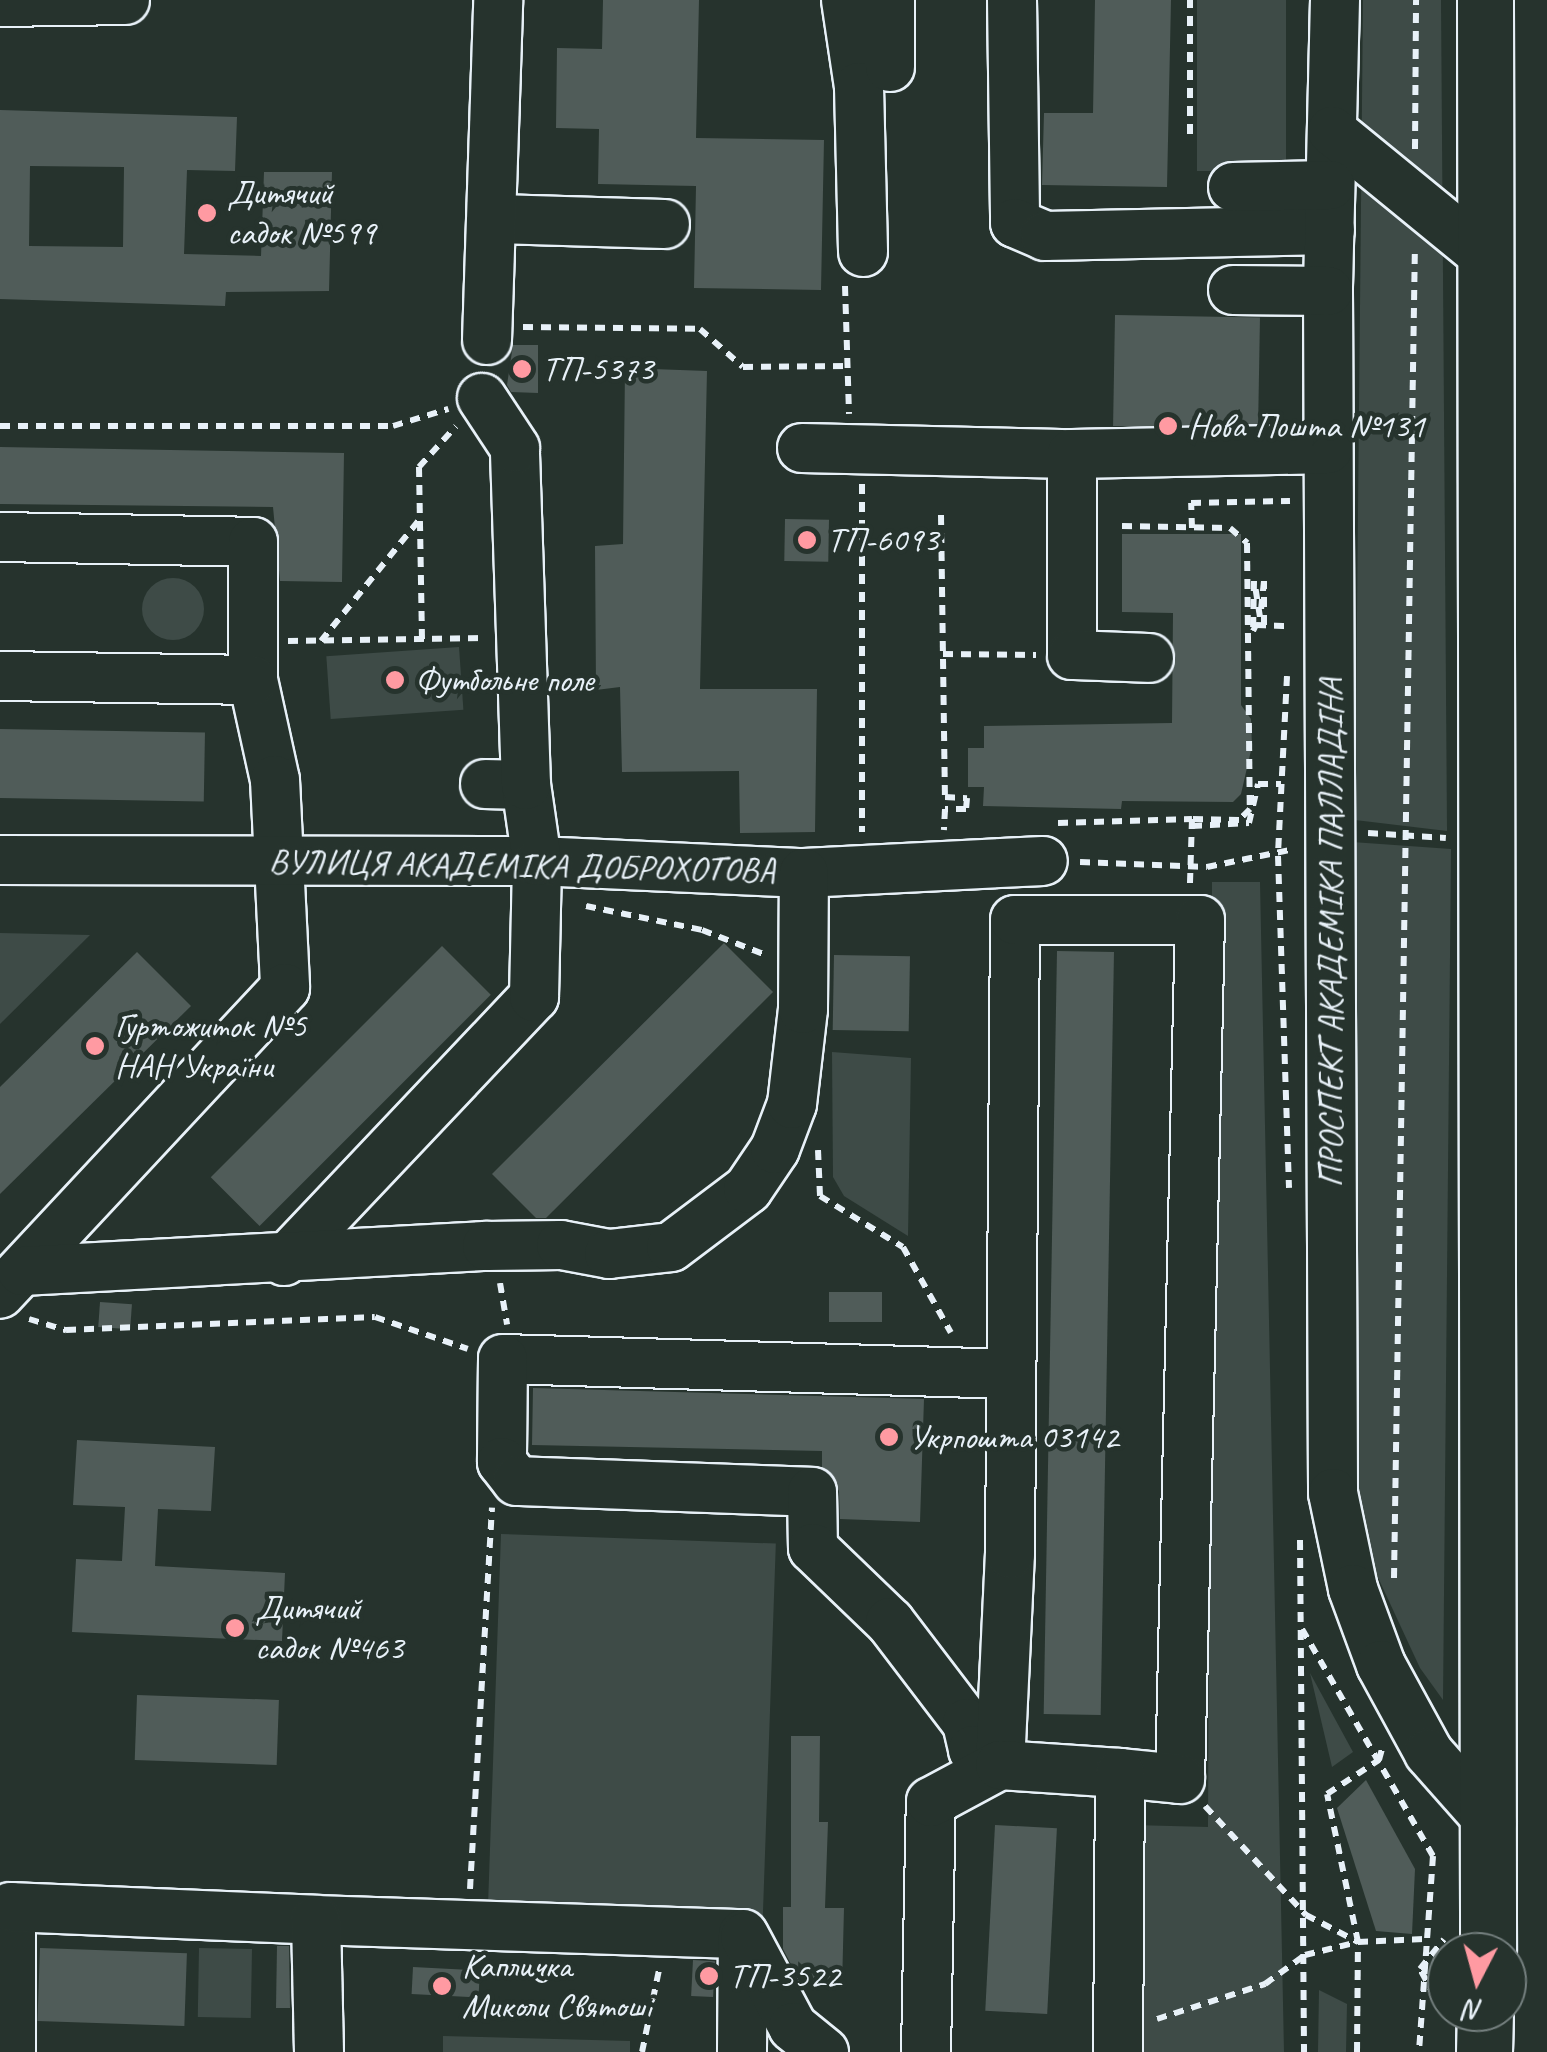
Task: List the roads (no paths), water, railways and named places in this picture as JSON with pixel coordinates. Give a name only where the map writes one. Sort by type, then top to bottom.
[{"type":"highway","points":[[1468,1932],[1491,1823],[1486,0]]},
{"type":"street","points":[[0,2],[125,0]]},
{"type":"street","points":[[488,334],[496,220],[498,0]]},
{"type":"street","points":[[846,0],[858,87],[863,252]]},
{"type":"street","points":[[890,0],[890,68]]},
{"type":"street","points":[[1012,0],[1015,223],[1045,236],[1330,207]]},
{"type":"street","name":"ПРОСПЕКТ АКАДЕМІКА ПАЛЛАДІНА","points":[[1335,0],[1328,291],[1332,1493],[1353,1589],[1381,1665],[1429,1754],[1491,1823]]},
{"type":"street","points":[[1332,131],[1487,258]]},
{"type":"street","points":[[1232,187],[1330,207]]},
{"type":"street","points":[[496,220],[665,224]]},
{"type":"street","points":[[1233,290],[1328,291]]},
{"type":"street","points":[[284,1261],[534,998],[536,881],[506,784],[522,638],[515,448],[482,398]]},
{"type":"street","points":[[802,448],[1072,454],[1328,449]]},
{"type":"street","points":[[1072,454],[1072,655],[1148,658]]},
{"type":"street","points":[[0,537],[253,542],[253,661],[279,780],[278,860],[285,988],[16,1294]]},
{"type":"street","points":[[0,676],[253,661]]},
{"type":"street","name":"ВУЛИЦЯ АКАДЕМІКА ДОБРОХОТОВА","points":[[0,860],[278,860],[536,881],[804,873],[1049,842]]},
{"type":"street","points":[[16,1294],[284,1261],[561,1244],[640,1254],[672,1247],[748,1189],[775,1149],[792,1104],[802,1009],[804,873]]},
{"type":"street","points":[[993,1374],[504,1359],[502,1462],[517,1482],[812,1492],[813,1548],[890,1622],[967,1724],[973,1750],[1000,1765],[1180,1779],[1200,920],[1014,920],[993,1374],[1000,1765]]},
{"type":"street","points":[[926,2052],[930,1802],[1000,1765]]},
{"type":"street","points":[[1118,2042],[1120,1773]]},
{"type":"street","points":[[11,2052],[11,1906],[72,1897],[316,1920],[743,1934]]},
{"type":"street","points":[[316,1920],[319,2052]]},
{"type":"street","points":[[742,2052],[743,1934]]},
{"type":"street","points":[[743,1934],[793,2027],[824,2052]]},
{"type":"place","name":"Дитячий садок №599","points":[[207,213]]},
{"type":"place","name":"ТП-5373","points":[[522,369]]},
{"type":"place","name":"Нова Пошта №131","points":[[1168,426]]},
{"type":"place","name":"ТП-6093","points":[[807,540]]},
{"type":"place","name":"Футбольне поле","points":[[395,680]]},
{"type":"place","name":"Гуртожиток №5 НАН України","points":[[95,1046]]},
{"type":"place","name":"Укрпошта 03142","points":[[889,1437]]},
{"type":"place","name":"Дитячий садок №463","points":[[235,1628]]},
{"type":"place","name":"ТП-3522","points":[[709,1976]]},
{"type":"place","name":"Капличка Миколи Святоші","points":[[442,1986]]}]
